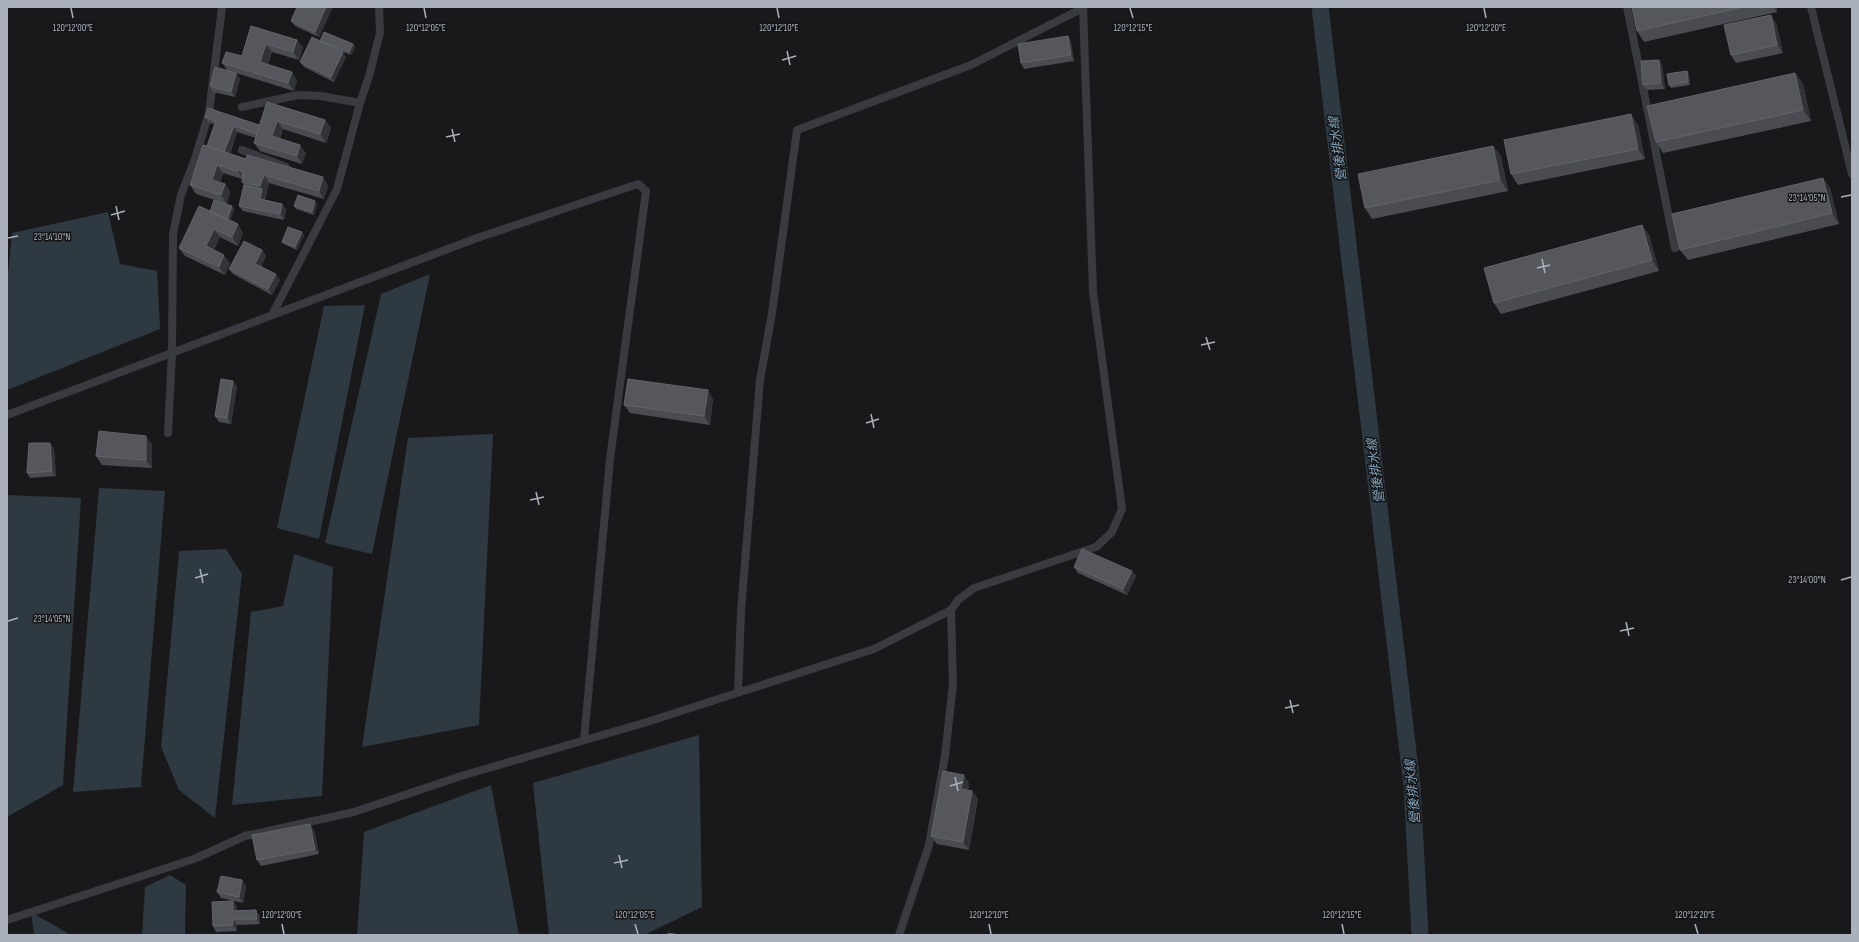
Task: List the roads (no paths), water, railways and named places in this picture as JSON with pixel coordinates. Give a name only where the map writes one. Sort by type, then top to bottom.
[{"type":"lane","points":[[168,433],[172,353],[173,234],[181,195],[195,159],[209,113],[222,7]]},
{"type":"lane","points":[[272,315],[333,187],[369,76],[380,33],[379,7]]},
{"type":"lane","points":[[7,920],[194,859],[245,836],[354,812],[461,776],[584,740],[738,692],[874,649],[951,610],[958,600],[974,588],[1096,547],[1112,532],[1122,509],[1093,292],[1083,7],[970,65],[797,130],[772,313],[760,380],[741,611],[738,692]]},
{"type":"lane","points":[[1627,7],[1675,248]]},
{"type":"lane","points":[[1810,7],[1852,174]]},
{"type":"lane","points":[[242,107],[298,95],[321,96],[360,103]]},
{"type":"lane","points":[[242,150],[296,170]]},
{"type":"lane","points":[[7,415],[543,215],[638,184],[646,191],[610,459],[584,740]]},
{"type":"lane","points":[[899,935],[929,845],[944,756],[953,684],[951,610]]},
{"type":"waterway","name":"營後排水線","points":[[1320,7],[1412,786],[1420,935]]}]
